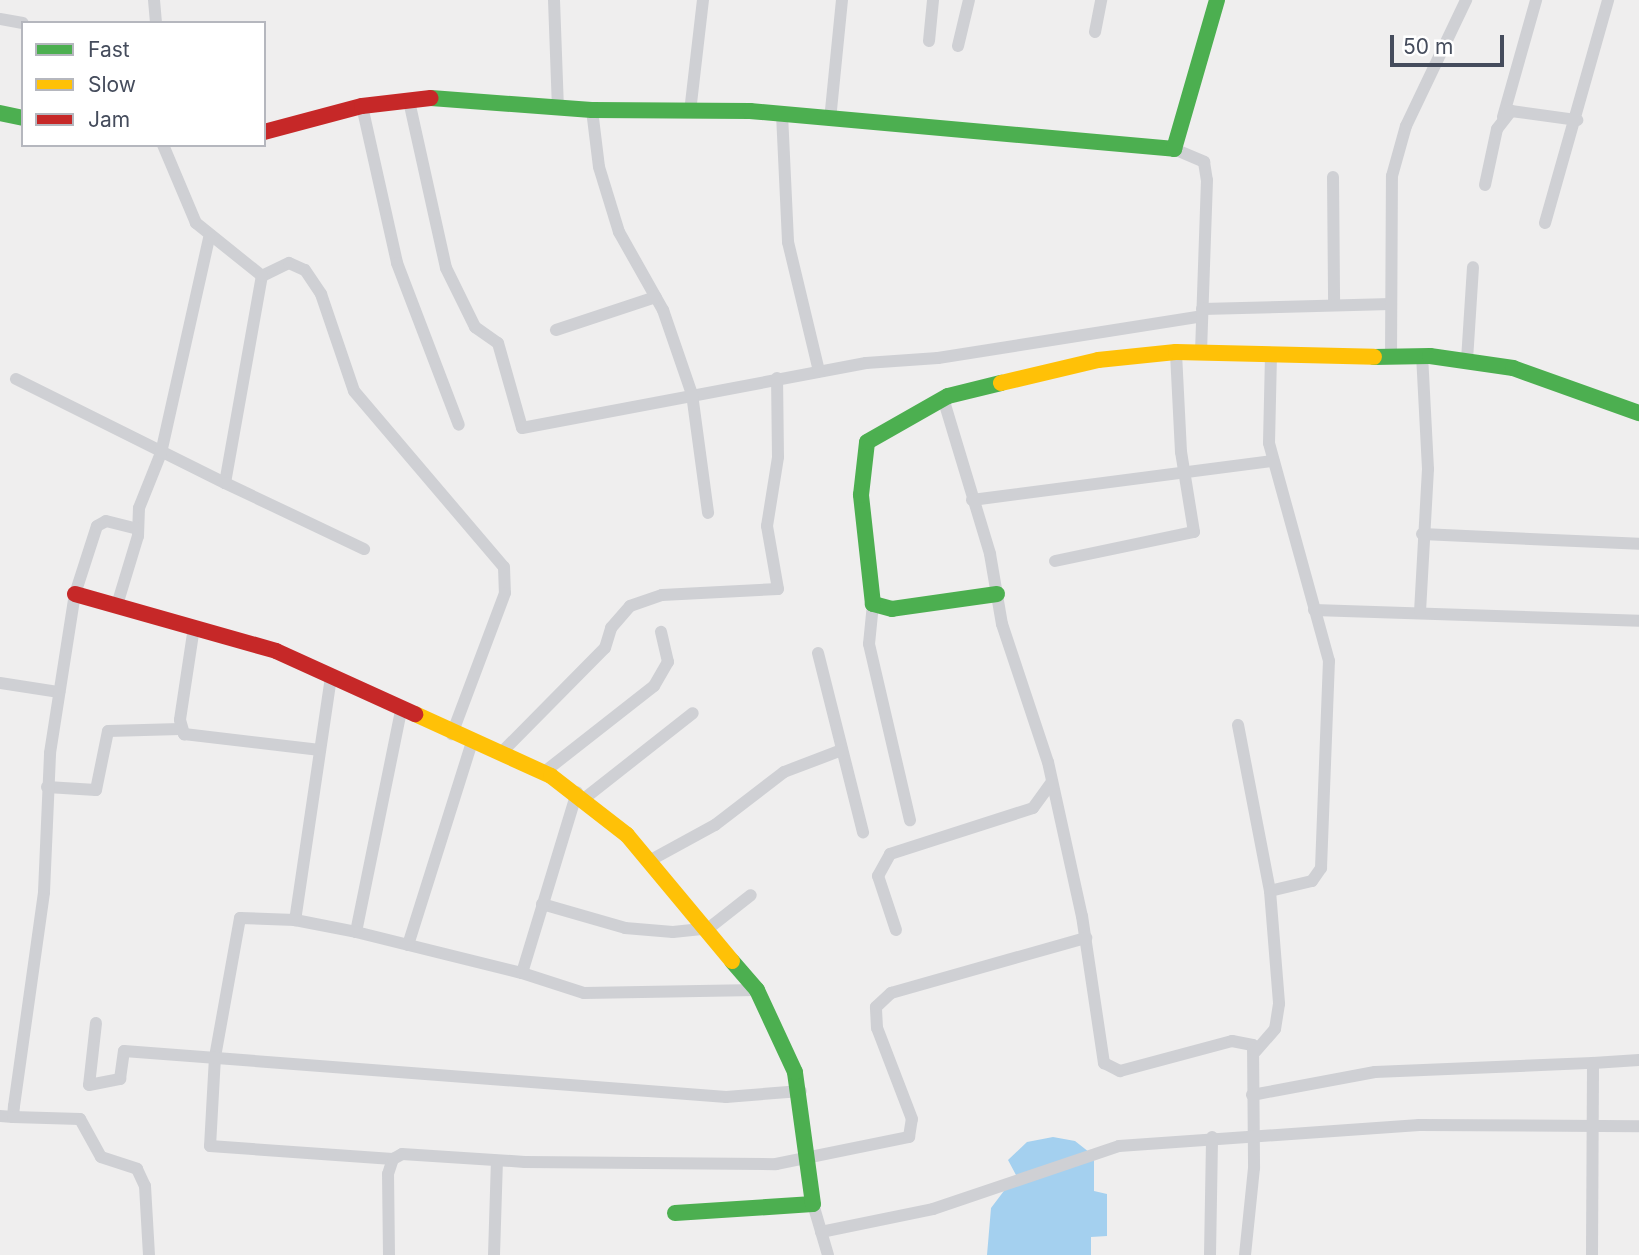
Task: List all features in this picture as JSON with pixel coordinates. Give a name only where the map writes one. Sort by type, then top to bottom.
[{"type":"street","points":[[154,0],[156,21]]},
{"type":"street","points":[[554,0],[558,108]]},
{"type":"street","points":[[690,113],[703,0]]},
{"type":"street","points":[[830,120],[842,0]]},
{"type":"street","points":[[929,41],[933,0]]},
{"type":"street","points":[[958,46],[969,0]]},
{"type":"street","points":[[1095,32],[1101,0]]},
{"type":"street","points":[[1174,149],[1217,0]]},
{"type":"street","points":[[1391,357],[1392,176],[1406,126],[1466,0]]},
{"type":"street","points":[[1485,185],[1536,0]]},
{"type":"street","points":[[1545,223],[1577,120],[1608,0]]},
{"type":"street","points":[[0,19],[21,23]]},
{"type":"street","points":[[409,100],[446,268],[475,327],[498,343],[522,428],[777,378],[1202,313],[1334,303],[1391,304]]},
{"type":"street","points":[[266,131],[362,107],[409,100],[592,110],[782,114],[1174,149],[1204,162],[1206,171],[1201,351]]},
{"type":"street","points":[[362,107],[397,263],[459,425]]},
{"type":"street","points":[[592,110],[599,167],[619,232],[656,297],[692,394],[708,513]]},
{"type":"street","points":[[1503,117],[1531,110],[1577,120]]},
{"type":"street","points":[[0,113],[21,118]]},
{"type":"street","points":[[782,114],[788,242],[819,371]]},
{"type":"street","points":[[164,147],[209,238],[262,276]]},
{"type":"street","points":[[1333,177],[1334,303]]},
{"type":"street","points":[[117,605],[138,529],[139,509],[161,453],[209,238]]},
{"type":"street","points":[[262,276],[289,263],[305,270],[321,294],[354,391],[504,567],[505,593],[452,734]]},
{"type":"street","points":[[1467,360],[1473,267]]},
{"type":"street","points":[[225,483],[262,276]]},
{"type":"street","points":[[556,330],[656,297]]},
{"type":"street","points":[[910,820],[869,644],[873,604],[862,511],[867,442],[943,398],[1098,360],[1201,351],[1271,358],[1422,356],[1467,360],[1569,385],[1639,413]]},
{"type":"street","points":[[1055,561],[1194,532],[1184,476],[1176,352]]},
{"type":"street","points":[[1420,612],[1422,534],[1428,470],[1422,356]]},
{"type":"street","points":[[1270,891],[1312,881],[1321,868],[1329,661],[1273,461],[1267,413],[1271,358]]},
{"type":"street","points":[[500,754],[605,648],[611,628],[630,606],[662,595],[778,589],[767,526],[778,457],[777,378]]},
{"type":"street","points":[[16,379],[161,453],[364,548]]},
{"type":"street","points":[[943,398],[1052,782],[1086,938],[1101,1051],[1111,1069],[1232,1041],[1246,1040],[1255,1052]]},
{"type":"street","points":[[972,500],[1184,476],[1273,461]]},
{"type":"street","points":[[138,529],[106,521],[97,526],[75,594],[58,692],[47,787],[41,913],[6,1116],[80,1119],[101,1157],[137,1169],[145,1186],[149,1255]]},
{"type":"street","points":[[1422,534],[1639,544]]},
{"type":"street","points":[[75,594],[255,643],[543,773],[581,795],[649,861],[709,928],[757,990],[801,1091],[813,1204],[828,1255]]},
{"type":"street","points":[[873,604],[892,609],[997,594]]},
{"type":"street","points":[[1314,610],[1639,621]]},
{"type":"street","points":[[180,729],[194,627]]},
{"type":"street","points":[[543,773],[654,686],[668,662],[661,632]]},
{"type":"street","points":[[818,653],[863,832]]},
{"type":"street","points":[[295,920],[331,677]]},
{"type":"street","points":[[0,683],[58,692]]},
{"type":"street","points":[[356,932],[401,711]]},
{"type":"street","points":[[522,973],[542,904],[581,795],[694,713]]},
{"type":"street","points":[[1238,725],[1270,891],[1278,1018],[1255,1052],[1252,1095],[1255,1133],[1245,1255]]},
{"type":"street","points":[[47,787],[96,790],[108,731],[180,729],[190,737],[320,750]]},
{"type":"street","points":[[408,945],[472,742]]},
{"type":"street","points":[[649,861],[715,825],[784,772],[842,750]]},
{"type":"street","points":[[896,930],[878,876],[890,854],[1033,808],[1052,782]]},
{"type":"street","points":[[542,904],[654,932],[709,928],[751,895]]},
{"type":"street","points":[[757,990],[584,993],[522,973],[356,932],[295,920],[240,918],[215,1057],[210,1146],[393,1158],[412,1153],[497,1161],[808,1161],[913,1133],[874,1016],[883,999],[1086,938]]},
{"type":"street","points":[[96,1023],[89,1085],[120,1079],[124,1051],[726,1097],[801,1091]]},
{"type":"street","points":[[1252,1095],[1375,1072],[1639,1060]]},
{"type":"street","points":[[1592,1255],[1593,1063]]},
{"type":"street","points":[[821,1232],[933,1209],[1107,1149],[1255,1133],[1442,1124],[1594,1130],[1639,1126]]},
{"type":"street","points":[[1209,1255],[1212,1137]]},
{"type":"street","points":[[389,1255],[393,1158]]},
{"type":"street","points":[[494,1255],[497,1161]]},
{"type":"street","points":[[675,1213],[813,1204]]},
{"type":"water","points":[[1053,1137],[1075,1141],[1094,1156],[1094,1191],[1107,1194],[1107,1236],[1091,1237],[1091,1255],[987,1255],[991,1208],[1016,1175],[1008,1160],[1027,1142]]},
{"type":"traffic: fast","points":[[431,98],[592,110],[750,111],[1174,149],[1217,0]]},
{"type":"traffic: fast","points":[[0,113],[21,118]]},
{"type":"traffic: fast","points":[[1374,357],[1430,356],[1513,368],[1639,413]]},
{"type":"traffic: fast","points":[[997,594],[892,609],[873,604],[861,495],[867,442],[948,396],[1001,383]]},
{"type":"traffic: fast","points":[[675,1213],[813,1204],[795,1072],[757,990],[732,961]]},
{"type":"traffic: slow","points":[[1001,383],[1098,360],[1176,352],[1374,357]]},
{"type":"traffic: slow","points":[[415,714],[551,776],[627,835],[732,961]]},
{"type":"traffic: jam","points":[[266,131],[362,106],[431,98]]},
{"type":"traffic: jam","points":[[75,594],[276,651],[415,714]]}]
